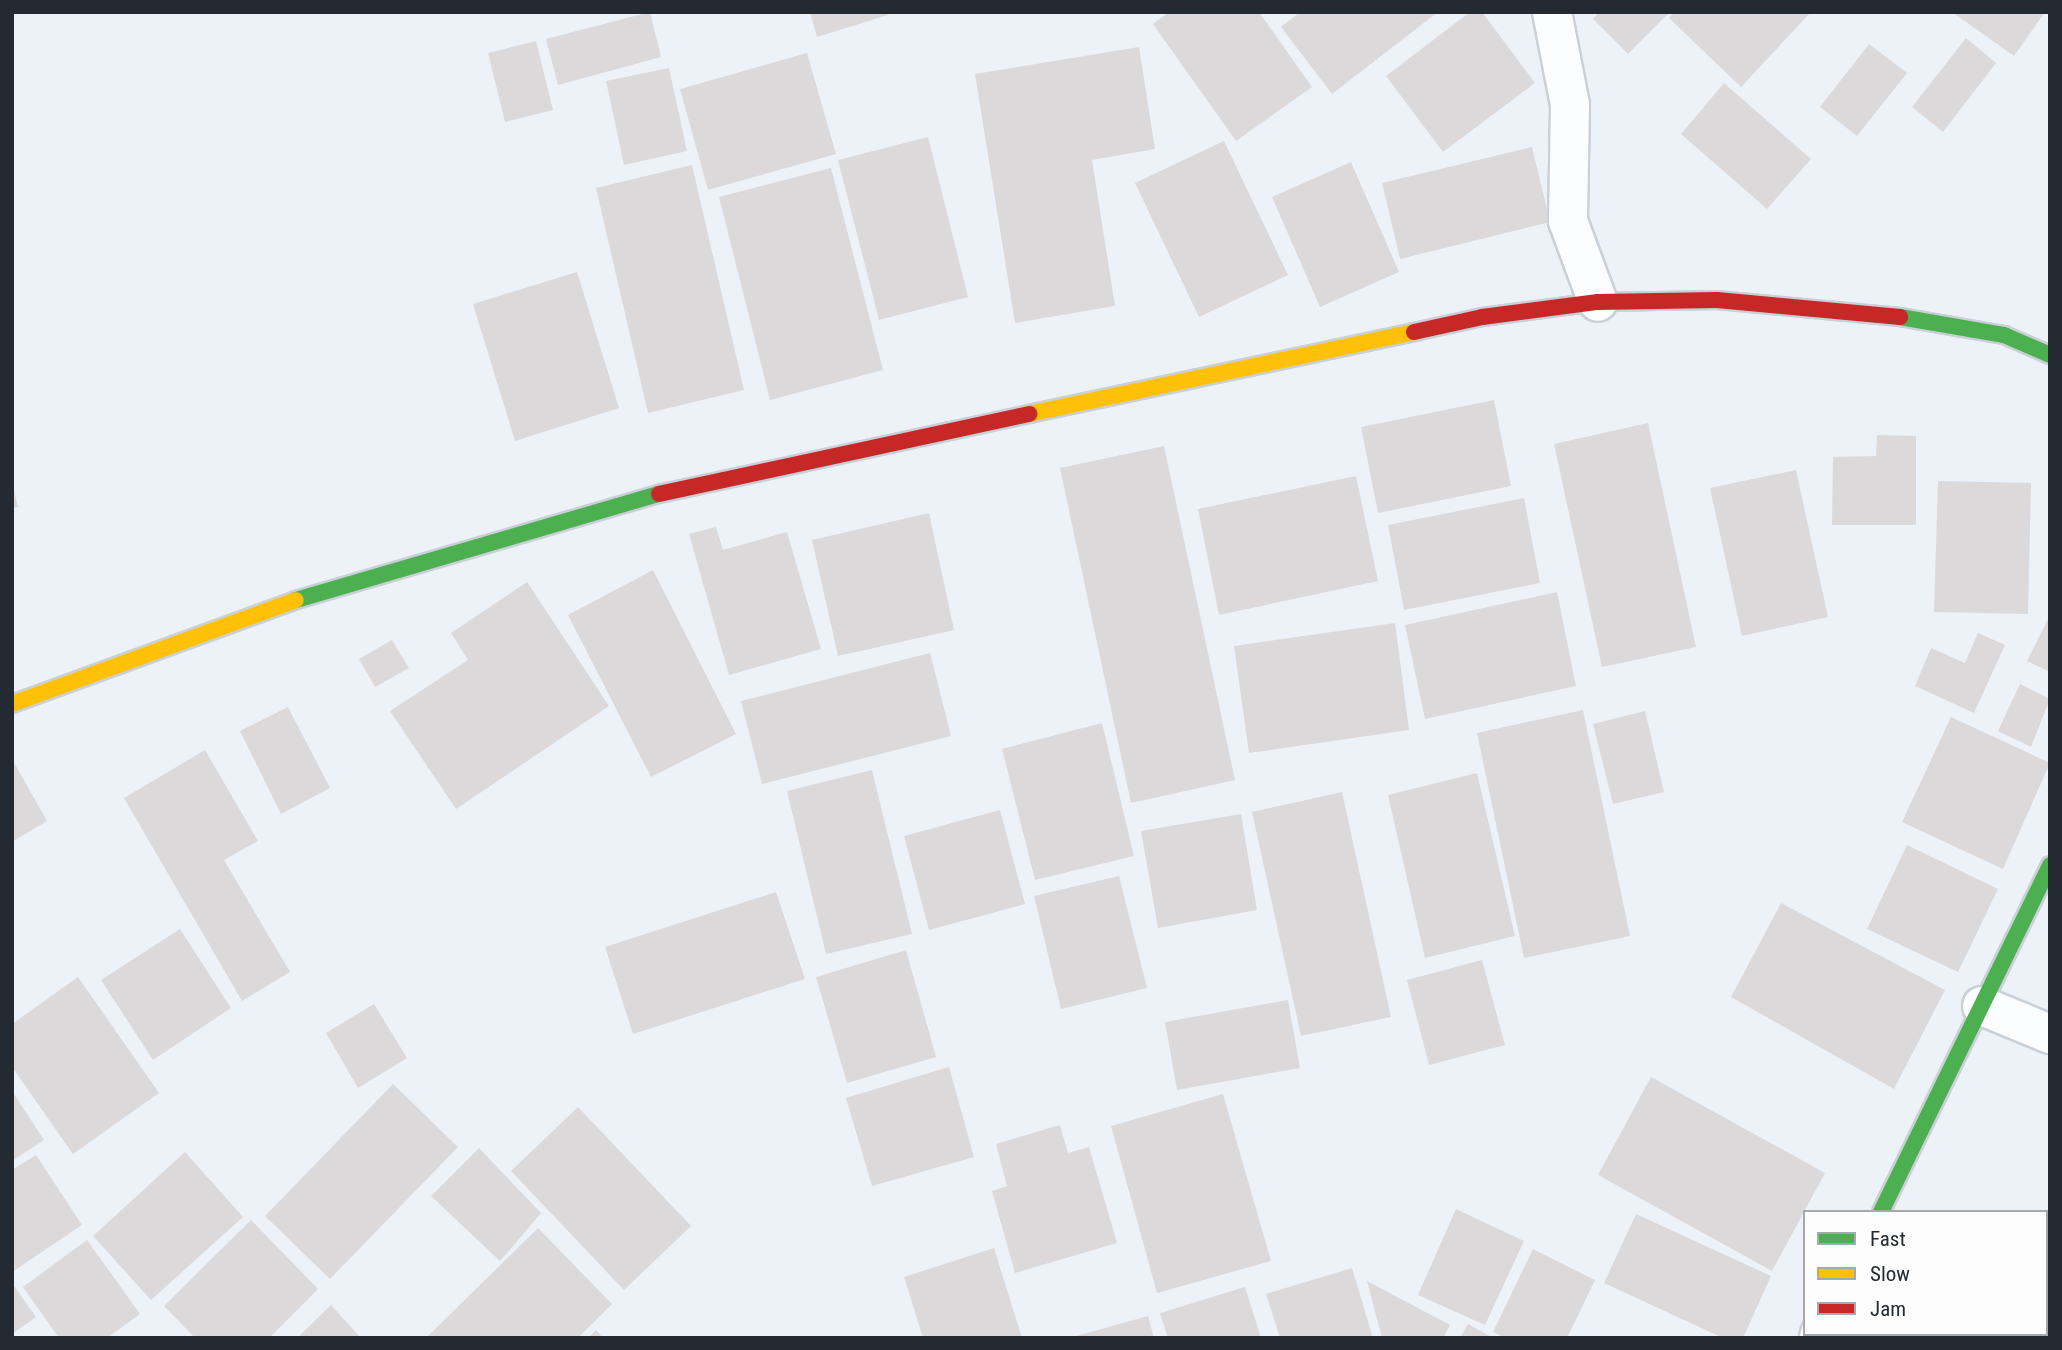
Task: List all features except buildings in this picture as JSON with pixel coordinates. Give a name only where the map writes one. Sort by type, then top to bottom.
[{"type":"street","points":[[1552,12],[1565,59],[1570,106],[1568,220],[1598,302]]},
{"type":"street","points":[[12,704],[329,588],[626,501],[1482,317],[1598,302],[1717,300],[1898,316],[2004,335],[2050,355]]},
{"type":"street","points":[[1882,1210],[2050,865]]},
{"type":"street","points":[[1982,1006],[2050,1034]]},
{"type":"traffic: fast","points":[[1900,317],[2004,335],[2050,355]]},
{"type":"traffic: fast","points":[[296,600],[659,494]]},
{"type":"traffic: fast","points":[[1882,1210],[2050,865]]},
{"type":"traffic: slow","points":[[1029,414],[1414,332]]},
{"type":"traffic: slow","points":[[12,704],[296,600]]},
{"type":"traffic: jam","points":[[1414,332],[1482,317],[1598,302],[1717,300],[1900,317]]},
{"type":"traffic: jam","points":[[659,494],[1029,414]]}]
